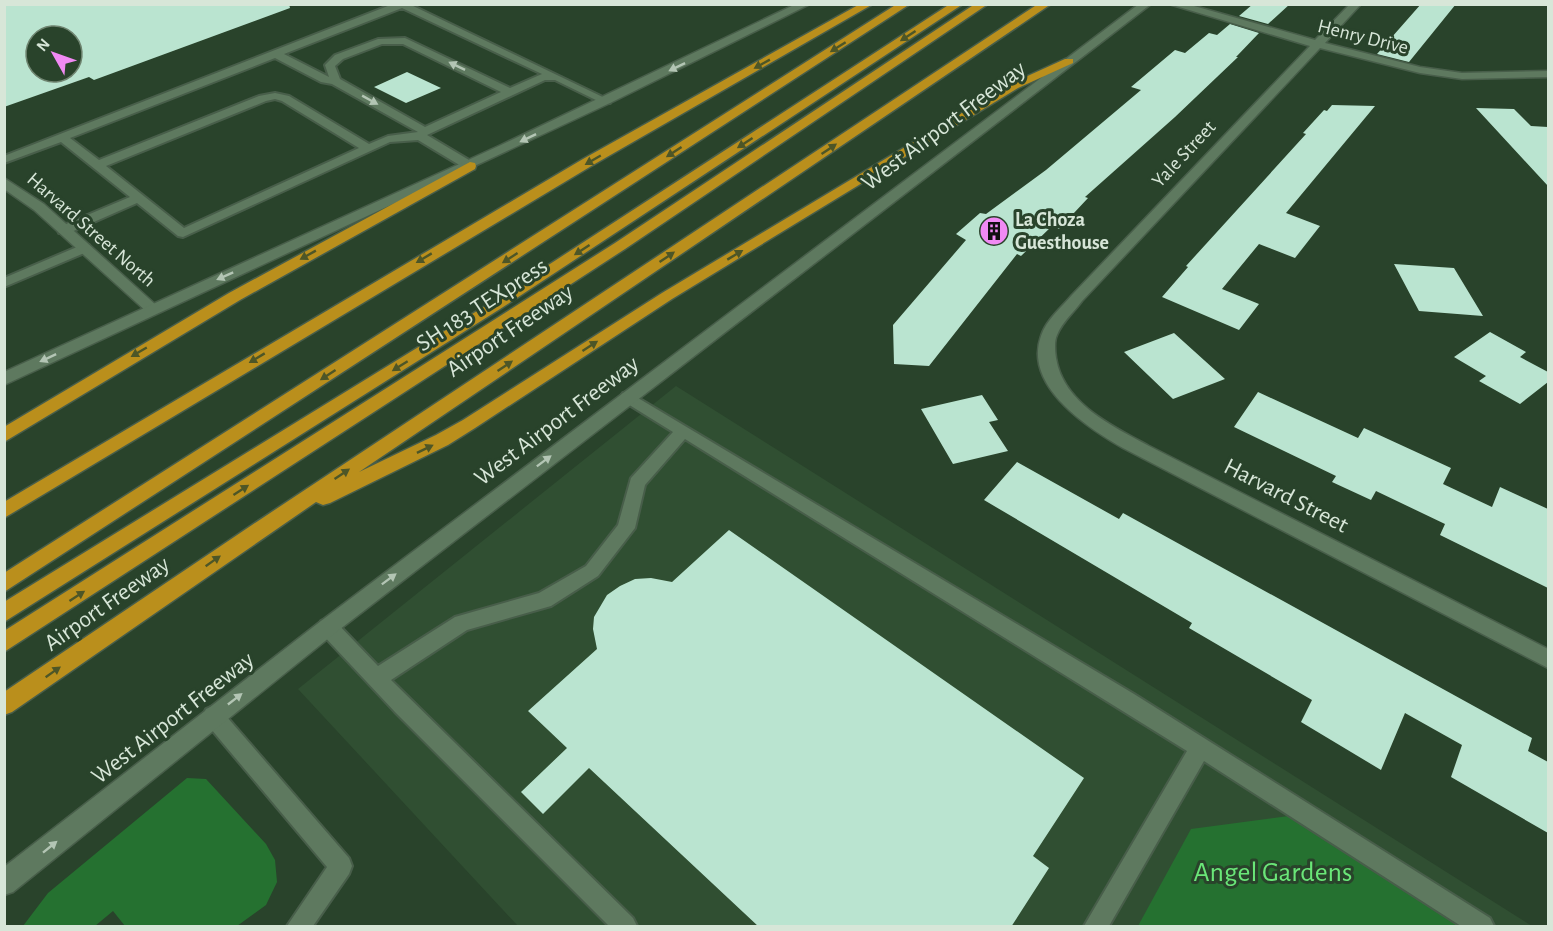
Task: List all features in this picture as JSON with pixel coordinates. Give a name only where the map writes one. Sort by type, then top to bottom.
[{"type":"highway","points":[[4,511],[578,168],[868,4]]},
{"type":"highway","points":[[4,584],[905,4]]},
{"type":"highway","name":"SH 183 TEXpress","points":[[4,613],[561,264],[958,4]]},
{"type":"highway","name":"SH 183 TEXpress","points":[[4,643],[630,240],[983,4]]},
{"type":"highway","name":"Airport Freeway","points":[[4,705],[259,530],[1047,4]]},
{"type":"highway","points":[[259,530],[442,440],[677,290],[1014,86],[1069,61]]},
{"type":"highway","points":[[4,436],[100,375],[207,312],[470,166]]},
{"type":"street","points":[[4,379],[152,309],[470,166],[805,4]]},
{"type":"street","name":"West Airport Freeway","points":[[4,884],[328,627],[1146,4]]},
{"type":"street","name":"Henry Drive","points":[[1174,4],[1316,44],[1449,75],[1548,74]]},
{"type":"street","name":"Yale Street","points":[[1048,337],[1077,298],[1356,4]]},
{"type":"street","name":"Harvard Street North","points":[[4,182],[39,207],[152,309]]},
{"type":"street","name":"Harvard Street","points":[[1048,337],[1047,361],[1061,392],[1079,411],[1102,428],[1548,659]]},
{"type":"lane","points":[[4,159],[403,5],[606,101]]},
{"type":"lane","points":[[362,21],[373,26]]},
{"type":"lane","points":[[384,31],[509,92]]},
{"type":"lane","points":[[335,81],[330,65],[339,57],[381,41],[405,41]]},
{"type":"lane","points":[[276,54],[325,80],[335,81],[423,133],[470,166]]},
{"type":"lane","points":[[62,137],[183,233],[388,139],[423,133],[543,77],[557,76]]},
{"type":"lane","points":[[98,165],[263,98],[275,96],[285,98],[368,148]]},
{"type":"lane","points":[[64,230],[138,198]]},
{"type":"lane","points":[[4,283],[84,248]]},
{"type":"lane","points":[[628,397],[1200,748],[1482,927]]},
{"type":"lane","points":[[377,678],[462,622],[544,600],[592,571],[626,528],[636,483],[683,431]]},
{"type":"lane","points":[[328,627],[625,927]]},
{"type":"lane","points":[[213,716],[341,866],[299,927]]},
{"type":"lane","points":[[1096,927],[1200,748]]},
{"type":"shaded area","points":[[676,386],[1532,926],[518,926],[298,689]]},
{"type":"green space","points":[[187,778],[206,779],[266,844],[275,860],[277,882],[266,905],[237,926],[125,926],[113,911],[95,926],[23,926],[48,893]]},
{"type":"green space","name":"Angel Gardens","points":[[1289,816],[1460,926],[1138,926],[1191,829]]},
{"type":"building","points":[[4,4],[289,4],[290,8],[94,80],[89,77],[84,79],[84,24],[24,24],[24,84],[69,84],[4,107]]},
{"type":"building","points":[[1253,4],[1290,4],[1268,24],[1239,16]]},
{"type":"building","points":[[1421,4],[1456,4],[1409,62],[1377,54]]},
{"type":"building","points":[[1230,24],[1259,33],[1236,57],[1238,57],[1175,117],[1085,197],[1088,198],[1059,229],[1052,226],[1021,256],[1017,254],[929,366],[894,364],[893,325],[966,240],[956,234],[980,213],[986,214],[1046,170],[1141,90],[1131,87],[1175,50],[1185,53],[1209,33],[1217,35]]},
{"type":"building","points":[[407,72],[441,88],[406,103],[374,87]]},
{"type":"building","points":[[1332,105],[1375,106],[1286,213],[1320,226],[1295,258],[1259,244],[1222,289],[1259,304],[1239,330],[1162,297],[1188,267],[1186,266],[1306,134],[1303,133],[1324,110],[1327,111]]},
{"type":"building","points":[[1476,108],[1514,109],[1531,126],[1548,127],[1548,186]]},
{"type":"building","points":[[1394,264],[1454,268],[1483,316],[1419,311]]},
{"type":"building","points":[[1490,332],[1526,352],[1520,357],[1548,372],[1548,382],[1520,404],[1479,381],[1486,376],[1454,357]]},
{"type":"building","points":[[1174,333],[1225,379],[1173,399],[1124,352]]},
{"type":"building","points":[[1258,392],[1358,438],[1364,428],[1451,468],[1443,484],[1492,507],[1500,487],[1548,509],[1548,588],[1440,535],[1445,524],[1376,491],[1371,500],[1332,482],[1336,476],[1234,427]]},
{"type":"building","points":[[982,395],[998,420],[989,422],[1008,451],[953,464],[921,409]]},
{"type":"building","points":[[1017,462],[1119,519],[1123,513],[1532,738],[1528,751],[1548,762],[1548,833],[1451,777],[1462,745],[1405,713],[1381,770],[1301,722],[1312,700],[1189,628],[1192,623],[984,500]]},
{"type":"building","points":[[729,530],[1084,778],[1033,856],[1049,868],[1011,927],[759,927],[589,768],[543,814],[521,792],[567,748],[528,711],[597,649],[593,629],[594,617],[607,595],[635,579],[651,578],[672,582]]},
{"type":"place","name":"La Choza Guesthouse","points":[[994,231]]}]
